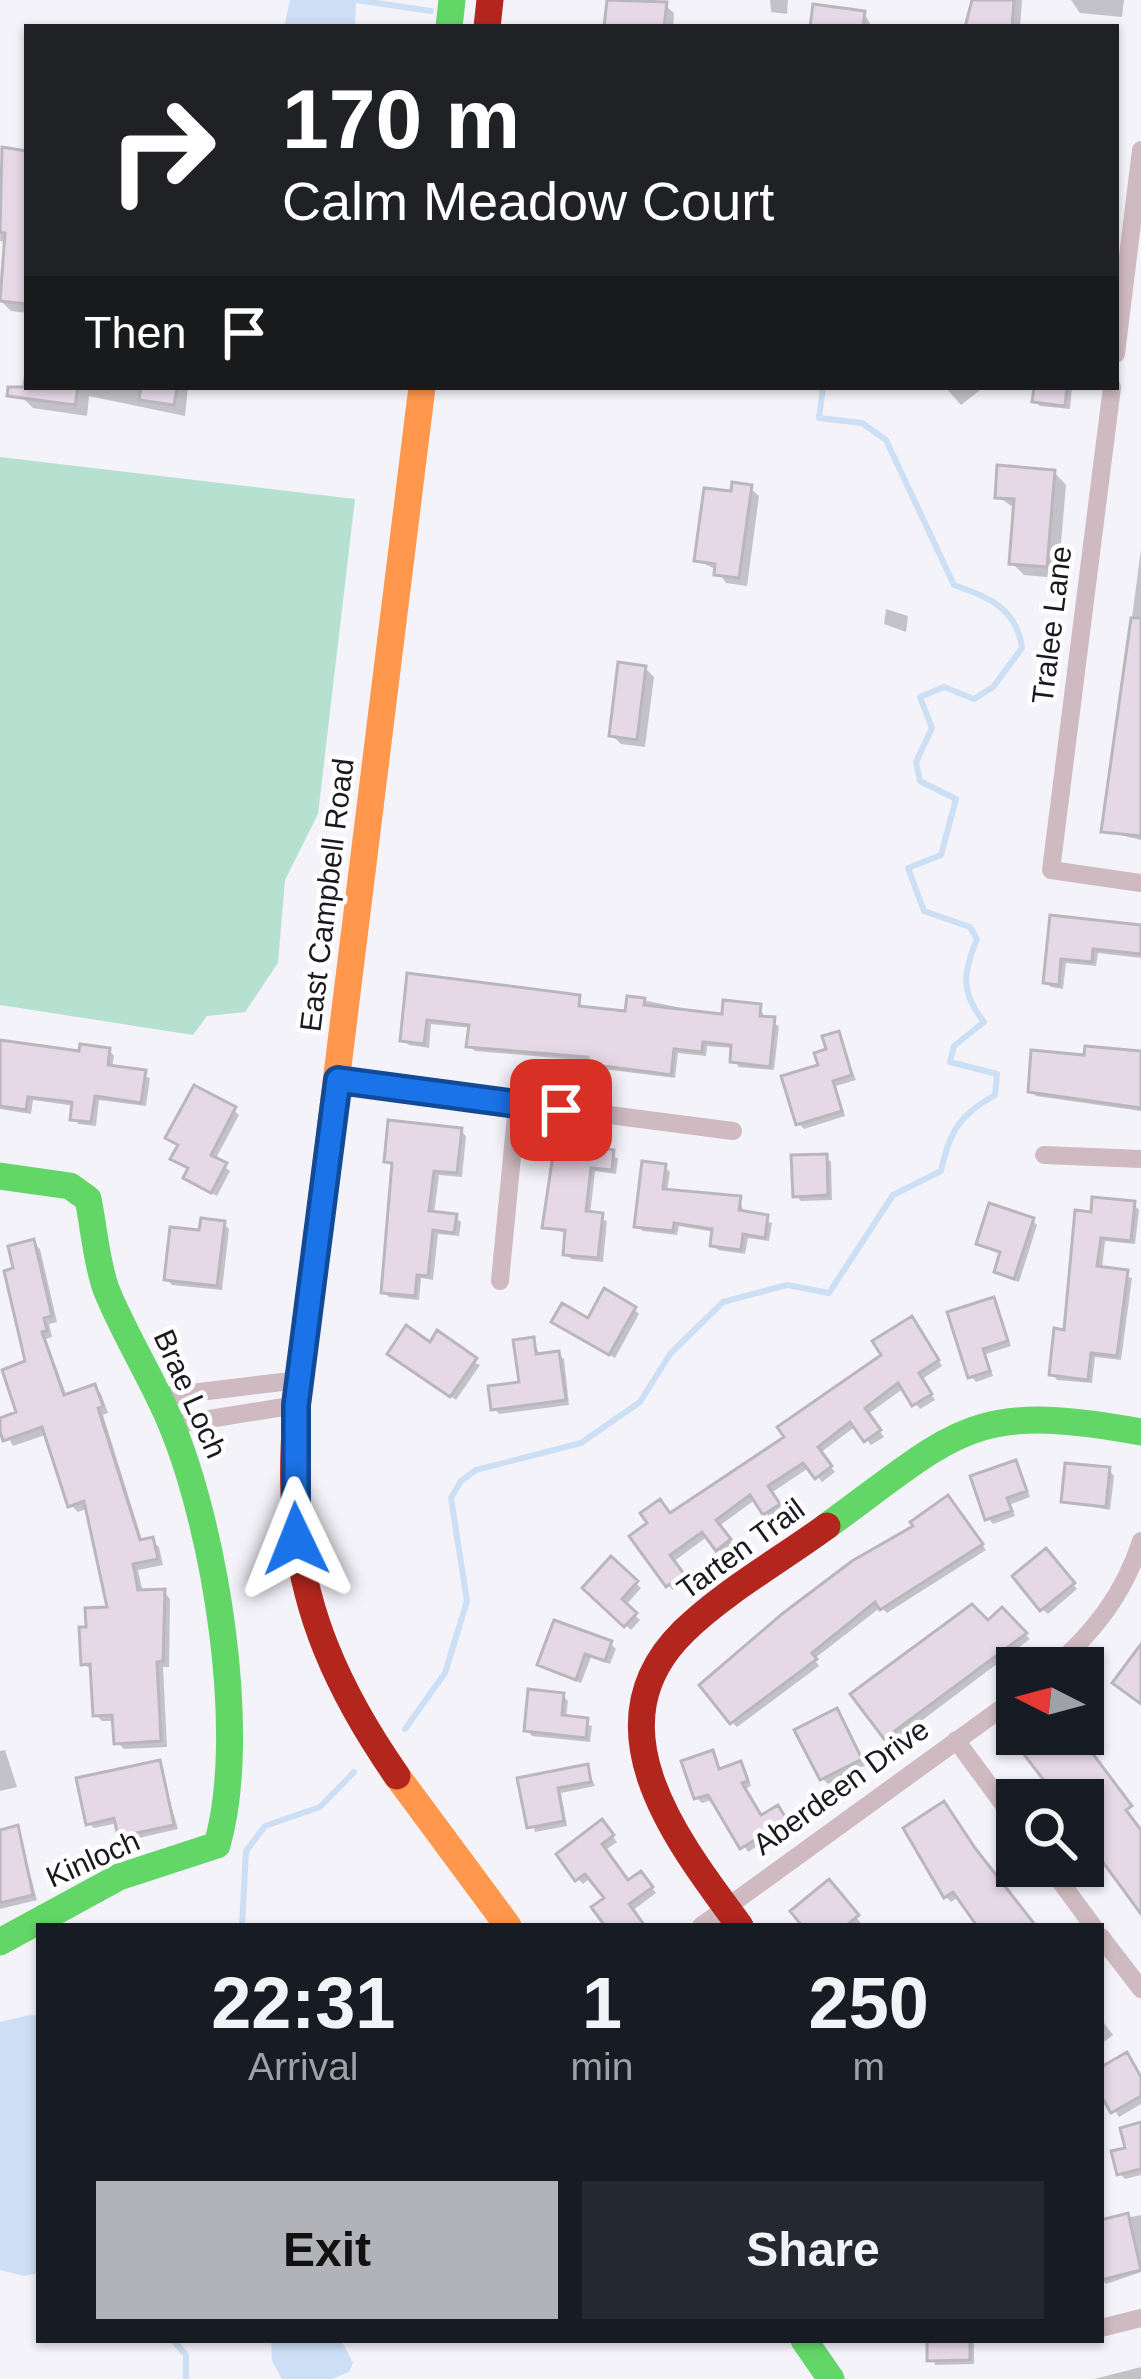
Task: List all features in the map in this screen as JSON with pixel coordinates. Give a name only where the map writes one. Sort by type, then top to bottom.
[{"type":"street","points":[[1119,330],[1141,150]]},
{"type":"street","name":"East Campbell Road","points":[[422,390],[298,1392],[292,1502],[298,1566],[331,1665],[378,1745],[506,1923]]},
{"type":"street","name":"Tralee Lane","points":[[1112,390],[1052,870],[1141,883]]},
{"type":"street","points":[[338,1080],[734,1131]]},
{"type":"street","points":[[500,1281],[518,1105]]},
{"type":"street","points":[[1044,1155],[1141,1159]]},
{"type":"street","name":"Brae Loch","points":[[0,1175],[81,1191],[91,1208],[105,1286],[172,1425],[201,1509],[223,1625],[227,1698],[224,1821],[217,1845]]},
{"type":"street","points":[[158,1397],[298,1392]]},
{"type":"street","points":[[172,1425],[298,1392]]},
{"type":"street","name":"Tarten Trail","points":[[733,1917],[662,1809],[638,1741],[641,1699],[654,1661],[669,1644],[953,1435],[992,1418],[1028,1413],[1141,1432]]},
{"type":"street","points":[[1078,1647],[1116,1600],[1141,1541]]},
{"type":"street","name":"Aberdeen Drive","points":[[733,1917],[996,1711]]},
{"type":"street","points":[[956,1740],[996,1794]]},
{"type":"street","name":"Kinloch","points":[[0,1942],[119,1877],[217,1845]]},
{"type":"street","points":[[1064,1887],[1091,1923]]},
{"type":"street","points":[[1104,1941],[1141,1989]]},
{"type":"street","points":[[1104,2327],[1141,2318]]},
{"type":"street","points":[[806,2343],[831,2379]]},
{"type":"green space","points":[[0,457],[355,499],[318,814],[285,880],[278,963],[245,1012],[207,1016],[193,1035],[0,1005]]},
{"type":"water","points":[[290,0],[356,0],[355,24],[285,24]]},
{"type":"water","points":[[36,2016],[36,2274],[24,2276],[0,2270],[0,2022]]},
{"type":"water","points":[[271,2343],[343,2343],[353,2363],[349,2372],[332,2379],[282,2379],[272,2361]]},
{"type":"building","points":[[607,0],[667,2],[664,24],[604,24]]},
{"type":"building","points":[[972,0],[1014,0],[1012,24],[966,24]]},
{"type":"building","points":[[813,4],[865,11],[863,24],[810,24]]},
{"type":"building","points":[[2,147],[24,151],[24,304],[0,301],[5,233],[0,232]]},
{"type":"building","points":[[8,387],[78,390],[75,405],[7,396]]},
{"type":"building","points":[[141,390],[176,390],[174,405],[139,400]]},
{"type":"building","points":[[1034,390],[1067,390],[1065,406],[1032,402]]},
{"type":"building","points":[[997,465],[1055,470],[1047,567],[1009,564],[1014,499],[995,498]]},
{"type":"building","points":[[732,482],[752,485],[739,578],[714,575],[715,564],[694,561],[704,488],[731,491]]},
{"type":"building","points":[[1131,618],[1141,618],[1141,836],[1101,832]]},
{"type":"building","points":[[618,662],[646,666],[637,740],[609,736]]},
{"type":"building","points":[[1050,915],[1141,925],[1141,954],[1093,949],[1092,962],[1061,959],[1059,985],[1043,983]]},
{"type":"building","points":[[407,973],[580,995],[579,1006],[625,1011],[627,996],[645,998],[644,1005],[722,1014],[723,1000],[761,1004],[760,1016],[775,1017],[770,1067],[730,1062],[731,1045],[703,1042],[702,1052],[674,1049],[671,1075],[587,1064],[588,1057],[466,1047],[469,1025],[427,1020],[424,1044],[400,1041]]},
{"type":"building","points":[[839,1031],[852,1075],[833,1081],[842,1111],[796,1125],[781,1076],[818,1065],[814,1053],[826,1049],[822,1036]]},
{"type":"building","points":[[0,1040],[79,1051],[80,1044],[110,1048],[108,1065],[146,1070],[141,1103],[95,1096],[91,1122],[70,1120],[72,1102],[28,1097],[26,1110],[0,1106]]},
{"type":"building","points":[[1085,1046],[1141,1051],[1141,1108],[1028,1092],[1031,1050],[1084,1055]]},
{"type":"building","points":[[194,1085],[236,1107],[211,1155],[227,1163],[211,1193],[183,1178],[188,1168],[170,1159],[178,1145],[165,1138]]},
{"type":"building","points":[[388,1120],[462,1128],[457,1173],[434,1171],[429,1211],[457,1214],[454,1233],[433,1230],[428,1276],[417,1275],[415,1296],[381,1293],[392,1163],[384,1162]]},
{"type":"building","points":[[555,1142],[614,1150],[612,1170],[591,1168],[586,1211],[603,1213],[598,1258],[563,1255],[565,1230],[542,1228]]},
{"type":"building","points":[[827,1154],[828,1195],[793,1197],[791,1155]]},
{"type":"building","points":[[642,1161],[666,1164],[663,1189],[741,1196],[739,1210],[768,1215],[765,1238],[743,1234],[741,1250],[710,1246],[712,1229],[674,1223],[673,1231],[634,1227]]},
{"type":"building","points":[[1092,1197],[1135,1201],[1131,1241],[1101,1238],[1097,1266],[1128,1270],[1117,1356],[1091,1353],[1088,1380],[1049,1375],[1054,1328],[1064,1330],[1075,1210],[1091,1212]]},
{"type":"building","points":[[989,1203],[1034,1218],[1014,1279],[994,1272],[1000,1252],[976,1244]]},
{"type":"building","points":[[201,1218],[225,1221],[217,1286],[164,1280],[170,1227],[199,1230]]},
{"type":"building","points":[[34,1239],[52,1316],[44,1318],[47,1331],[42,1332],[64,1395],[95,1384],[103,1406],[98,1408],[140,1540],[153,1537],[158,1559],[133,1564],[138,1590],[165,1589],[163,1661],[157,1662],[161,1741],[114,1744],[112,1715],[93,1716],[90,1664],[81,1665],[79,1627],[86,1627],[85,1608],[107,1607],[84,1501],[68,1507],[42,1427],[3,1441],[0,1431],[0,1418],[16,1412],[2,1370],[25,1361],[4,1271],[13,1268],[8,1246]]},
{"type":"building","points":[[604,1288],[636,1307],[609,1355],[551,1322],[562,1303],[588,1318]]},
{"type":"building","points":[[994,1297],[1008,1341],[983,1349],[990,1371],[968,1378],[947,1312]]},
{"type":"building","points":[[912,1316],[939,1360],[919,1373],[932,1394],[912,1406],[898,1383],[865,1408],[881,1430],[864,1442],[850,1422],[818,1447],[832,1466],[815,1479],[803,1463],[768,1486],[780,1504],[763,1515],[750,1495],[716,1520],[731,1539],[716,1551],[702,1532],[670,1555],[684,1574],[666,1587],[629,1536],[647,1523],[640,1513],[660,1499],[670,1513],[784,1437],[777,1427],[881,1355],[872,1341]]},
{"type":"building","points":[[406,1325],[430,1342],[437,1330],[477,1358],[450,1397],[387,1354]]},
{"type":"building","points":[[534,1337],[536,1354],[559,1351],[566,1400],[491,1410],[488,1386],[519,1382],[513,1340]]},
{"type":"building","points":[[1016,1460],[1027,1491],[1007,1498],[1012,1511],[985,1520],[970,1476]]},
{"type":"building","points":[[1065,1463],[1110,1467],[1106,1507],[1061,1502]]},
{"type":"building","points":[[948,1495],[983,1544],[880,1610],[875,1602],[812,1653],[817,1659],[730,1724],[699,1685],[782,1614],[852,1561],[913,1526],[910,1522]]},
{"type":"building","points":[[1046,1548],[1075,1583],[1040,1611],[1012,1576]]},
{"type":"building","points":[[611,1556],[638,1581],[622,1599],[637,1613],[624,1627],[582,1588]]},
{"type":"building","points":[[972,1604],[988,1620],[1002,1607],[1027,1633],[1008,1647],[996,1647],[996,1656],[884,1739],[850,1694]]},
{"type":"building","points":[[554,1620],[612,1641],[605,1661],[585,1654],[576,1680],[537,1665]]},
{"type":"building","points":[[1141,1644],[1141,1704],[1112,1683]]},
{"type":"building","points":[[528,1689],[564,1693],[562,1715],[588,1718],[586,1738],[524,1731]]},
{"type":"building","points":[[837,1708],[862,1759],[820,1780],[794,1730]]},
{"type":"building","points":[[713,1750],[719,1769],[741,1761],[748,1781],[742,1783],[761,1815],[778,1805],[787,1820],[740,1849],[708,1795],[694,1799],[681,1761]]},
{"type":"building","points":[[1024,1755],[1094,1755],[1132,1806],[1126,1810],[1141,1830],[1141,1914],[1104,1864],[1104,1779],[1043,1779]]},
{"type":"building","points":[[160,1760],[174,1825],[118,1837],[114,1818],[86,1825],[76,1778]]},
{"type":"building","points":[[588,1764],[591,1782],[558,1788],[564,1821],[527,1828],[517,1778]]},
{"type":"building","points":[[944,1801],[996,1875],[996,1887],[1006,1887],[1034,1923],[975,1923],[953,1892],[944,1898],[903,1828]]},
{"type":"building","points":[[602,1819],[614,1835],[602,1844],[628,1880],[641,1871],[653,1887],[629,1904],[643,1923],[603,1923],[591,1907],[604,1898],[585,1874],[575,1881],[556,1854]]},
{"type":"building","points":[[18,1825],[33,1895],[0,1903],[0,1830]]},
{"type":"building","points":[[829,1879],[859,1915],[850,1923],[800,1923],[790,1911]]},
{"type":"building","points":[[1127,2052],[1141,2077],[1141,2096],[1111,2113],[1104,2101],[1104,2065]]},
{"type":"building","points":[[1141,2122],[1141,2169],[1117,2175],[1111,2151],[1125,2148],[1120,2128]]},
{"type":"building","points":[[1128,2213],[1141,2270],[1104,2279],[1104,2219]]},
{"type":"building","points":[[927,2343],[970,2343],[970,2360],[927,2361]]},
{"type":"waterway","points":[[356,0],[431,11]]},
{"type":"waterway","points":[[405,1729],[445,1673],[467,1601],[451,1498],[461,1481],[476,1470],[581,1443],[640,1402],[670,1354],[723,1302],[787,1285],[829,1293],[893,1195],[941,1171],[958,1126],[995,1095],[997,1074],[950,1062],[954,1046],[984,1022],[966,982],[977,939],[970,927],[924,911],[908,868],[941,855],[956,799],[920,781],[916,762],[932,728],[920,697],[944,687],[974,699],[993,687],[1022,648],[1019,634],[999,606],[954,585],[886,440],[862,423],[819,418],[823,390]]},
{"type":"waterway","points":[[242,1923],[246,1851],[265,1826],[320,1807],[354,1772]]},
{"type":"waterway","points":[[176,2343],[186,2355],[186,2379]]},
{"type":"traffic: fast","points":[[449,24],[452,0]]},
{"type":"traffic: fast","points":[[0,1176],[70,1186],[88,1199],[106,1289],[170,1421],[201,1516],[222,1631],[229,1747],[217,1845],[119,1877],[0,1942]]},
{"type":"traffic: fast","points":[[827,1526],[908,1466],[970,1431],[1039,1420],[1141,1432]]},
{"type":"traffic: fast","points":[[806,2343],[831,2379]]},
{"type":"traffic: slow","points":[[317,1236],[422,390]]},
{"type":"traffic: slow","points":[[397,1776],[506,1923]]},
{"type":"traffic: jam","points":[[487,24],[490,0]]},
{"type":"traffic: jam","points":[[317,1236],[294,1453],[295,1516],[304,1577],[323,1640],[353,1705],[397,1776]]},
{"type":"traffic: jam","points":[[738,1923],[691,1857],[652,1782],[642,1744],[643,1705],[656,1667],[684,1631],[735,1589],[827,1526]]},
{"type":"route","points":[[296,1539],[292,1502],[296,1405],[338,1080],[561,1110]]}]
